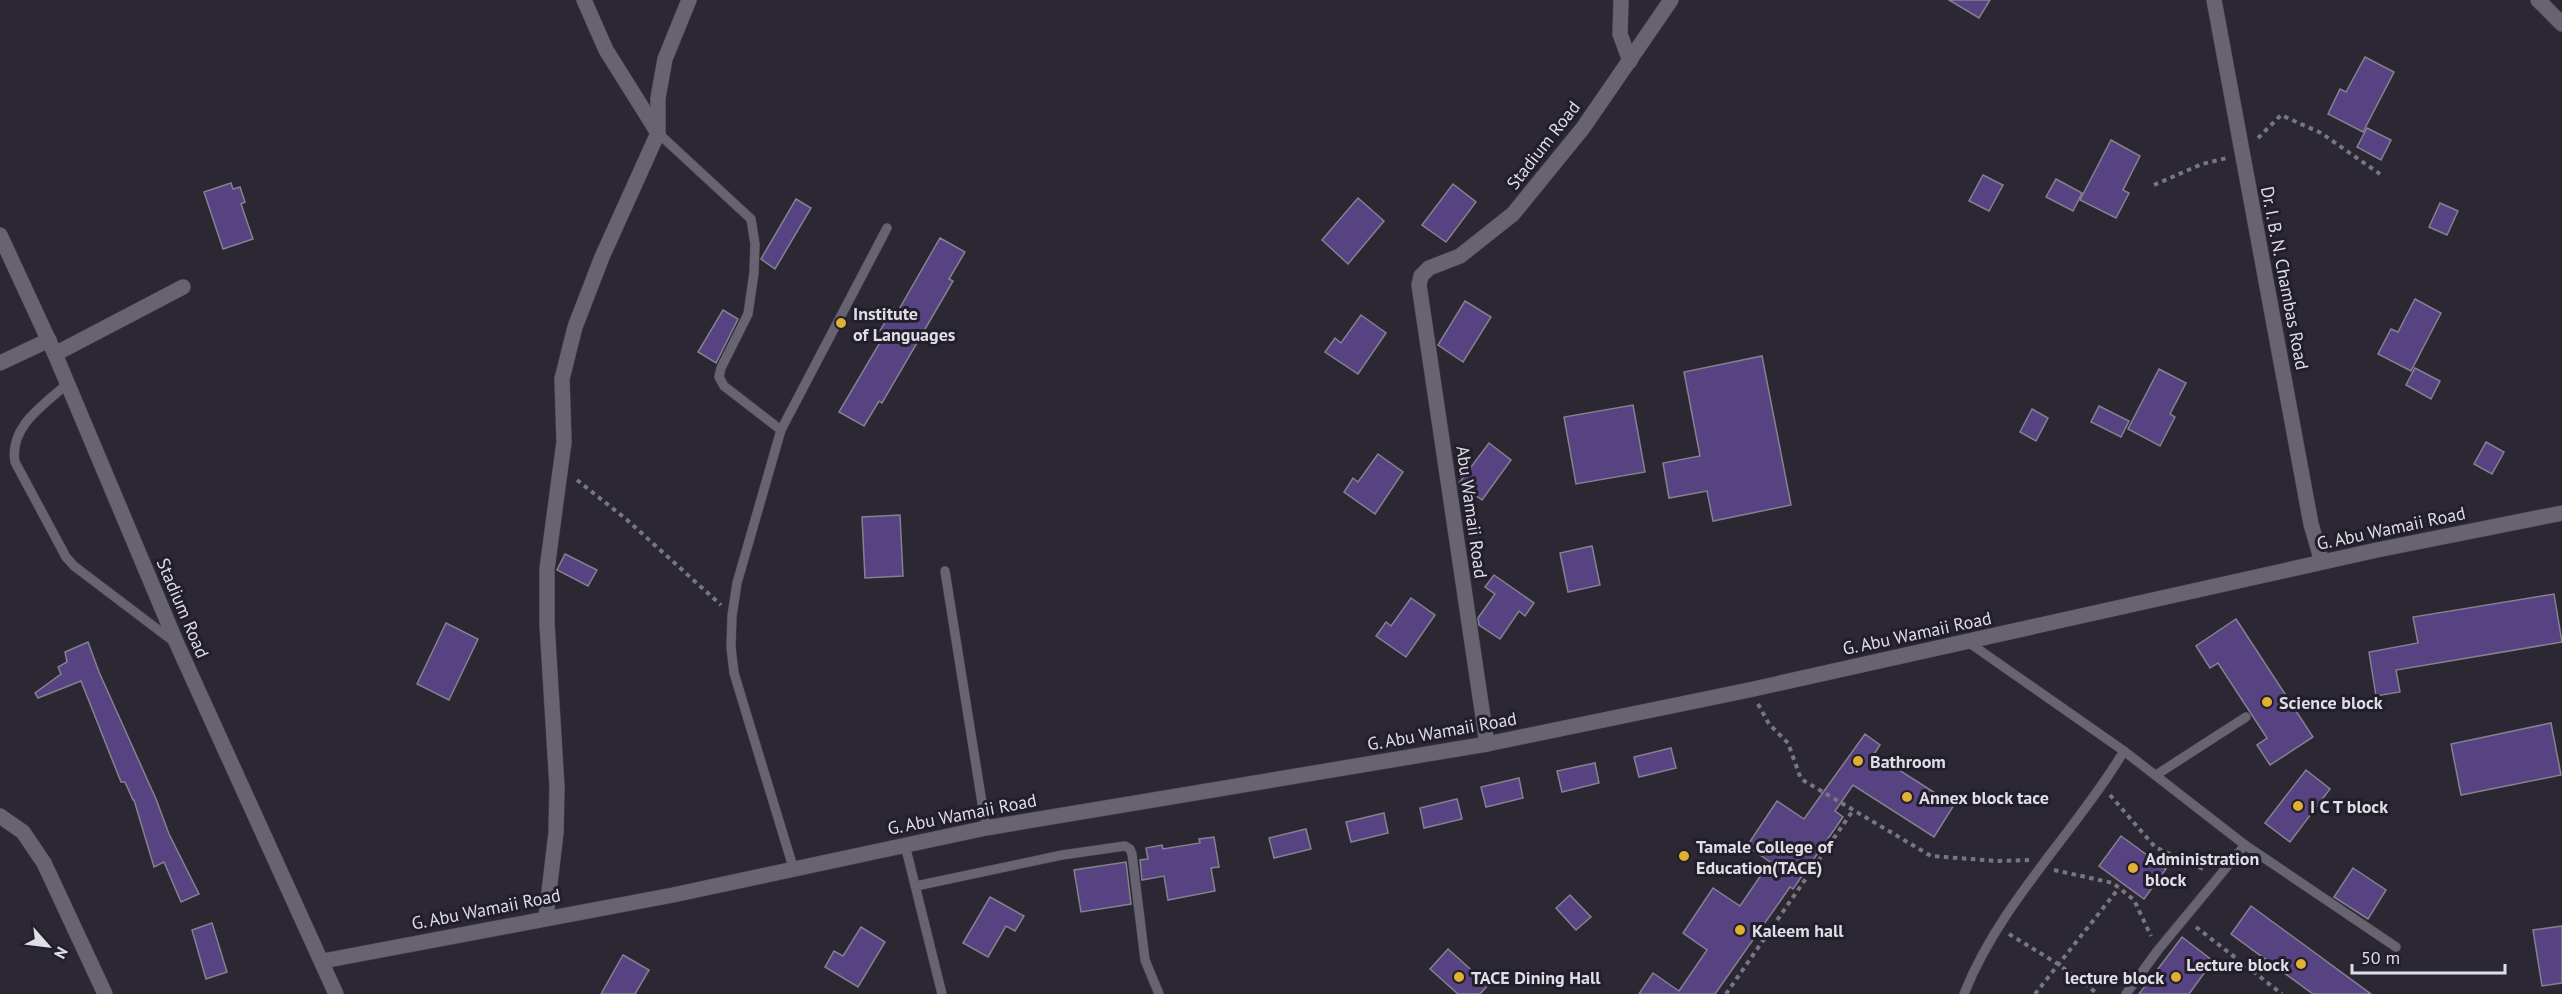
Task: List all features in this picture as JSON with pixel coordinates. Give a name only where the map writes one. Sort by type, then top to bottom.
[{"type":"street","points":[[584,0],[606,50],[657,133]]},
{"type":"street","points":[[546,917],[556,833],[557,787],[548,635],[548,569],[564,442],[562,378],[575,327],[590,287],[657,133],[658,98],[665,59],[689,0]]},
{"type":"street","points":[[1621,0],[1620,34],[1630,61]]},
{"type":"street","name":"Stadium Road","points":[[1419,285],[1422,276],[1429,268],[1460,256],[1513,214],[1583,128],[1671,0]]},
{"type":"street","name":"Dr. I. B. N. Chambas Road","points":[[2214,0],[2311,524],[2322,562]]},
{"type":"street","points":[[2538,0],[2562,24]]},
{"type":"street","name":"Stadium Road","points":[[0,235],[52,347],[177,644],[323,960],[336,994]]},
{"type":"street","name":"Abu Wamaii Road","points":[[1419,285],[1487,744]]},
{"type":"street","points":[[0,363],[52,347],[183,287]]},
{"type":"street","name":"G. Abu Wamaii Road","points":[[323,960],[673,895],[793,867],[986,828],[1487,744],[1749,690],[2322,562],[2562,513]]},
{"type":"street","points":[[0,816],[23,832],[44,863],[105,994]]},
{"type":"lane","points":[[657,133],[751,219],[755,254],[748,315],[721,368],[719,377],[724,386],[780,429]]},
{"type":"lane","points":[[793,867],[734,673],[731,647],[732,616],[737,583],[780,429],[887,228]]},
{"type":"lane","points":[[67,384],[24,423],[13,451],[15,462],[66,557],[74,566],[177,644]]},
{"type":"lane","points":[[945,572],[986,828]]},
{"type":"lane","points":[[1968,642],[2124,751],[2246,845],[2396,947]]},
{"type":"lane","points":[[2156,775],[2246,717]]},
{"type":"lane","points":[[1964,994],[1981,956],[2042,863],[2103,786],[2124,751]]},
{"type":"lane","points":[[905,845],[942,994]]},
{"type":"lane","points":[[2126,994],[2158,950],[2246,845]]},
{"type":"lane","points":[[916,886],[1062,855],[1125,846],[1132,854],[1145,960],[1159,994]]},
{"type":"path","points":[[2154,185],[2202,164],[2242,153],[2282,115],[2321,133],[2380,174]]},
{"type":"path","points":[[572,476],[690,574],[732,616]]},
{"type":"path","points":[[1749,690],[1769,724],[1788,742],[1802,779],[1931,856],[2042,863],[2106,880],[2119,888],[2138,906],[2158,950]]},
{"type":"path","points":[[2103,786],[2155,847],[2220,877]]},
{"type":"path","points":[[1726,994],[1854,809]]},
{"type":"path","points":[[2035,994],[2119,888]]},
{"type":"path","points":[[2186,919],[2282,994]]},
{"type":"path","points":[[2000,928],[2058,964],[2098,994]]},
{"type":"building","points":[[1949,0],[1990,0],[1979,18]]},
{"type":"building","points":[[2365,57],[2394,72],[2363,132],[2328,114],[2340,89],[2346,92]]},
{"type":"building","points":[[2367,128],[2391,140],[2381,160],[2357,147]]},
{"type":"building","points":[[2111,140],[2140,156],[2123,190],[2129,193],[2116,218],[2080,200]]},
{"type":"building","points":[[1983,175],[2003,185],[1989,211],[1969,201]]},
{"type":"building","points":[[2056,179],[2082,193],[2073,211],[2046,197]]},
{"type":"building","points":[[231,183],[233,189],[240,187],[245,202],[241,204],[253,239],[223,249],[204,192]]},
{"type":"building","points":[[1453,184],[1476,202],[1446,242],[1422,225]]},
{"type":"building","points":[[1358,198],[1384,221],[1348,264],[1322,240]]},
{"type":"building","points":[[796,199],[811,208],[775,269],[761,259]]},
{"type":"building","points":[[2440,203],[2458,211],[2447,235],[2429,227]]},
{"type":"building","points":[[940,238],[965,252],[949,279],[953,281],[882,403],[879,401],[864,426],[839,412],[885,334],[880,331],[893,308],[898,311]]},
{"type":"building","points":[[2415,299],[2441,313],[2411,371],[2378,354],[2391,329],[2398,332]]},
{"type":"building","points":[[1465,301],[1491,317],[1463,362],[1438,345]]},
{"type":"building","points":[[723,310],[738,319],[716,363],[698,352]]},
{"type":"building","points":[[1361,315],[1386,333],[1358,374],[1325,352],[1335,338],[1341,343]]},
{"type":"building","points":[[1762,356],[1791,505],[1713,521],[1707,491],[1669,498],[1663,463],[1700,456],[1684,372]]},
{"type":"building","points":[[2415,368],[2440,381],[2431,399],[2406,385]]},
{"type":"building","points":[[2159,369],[2186,383],[2170,414],[2175,417],[2160,446],[2128,429]]},
{"type":"building","points":[[1633,405],[1645,472],[1576,484],[1564,417]]},
{"type":"building","points":[[2099,406],[2129,421],[2121,437],[2091,422]]},
{"type":"building","points":[[2032,409],[2048,418],[2036,441],[2020,432]]},
{"type":"building","points":[[2486,442],[2504,452],[2492,474],[2474,464]]},
{"type":"building","points":[[1489,443],[1511,460],[1482,500],[1459,483]]},
{"type":"building","points":[[1378,454],[1403,472],[1375,514],[1344,492],[1353,478],[1358,482]]},
{"type":"building","points":[[900,515],[903,576],[865,578],[862,517]]},
{"type":"building","points":[[1592,546],[1600,585],[1568,592],[1560,553]]},
{"type":"building","points":[[565,554],[597,570],[588,586],[557,570]]},
{"type":"building","points":[[1494,575],[1534,603],[1525,616],[1519,611],[1500,639],[1479,625],[1478,618],[1495,594],[1485,587]]},
{"type":"building","points":[[2554,594],[2562,642],[2396,670],[2400,692],[2376,696],[2369,652],[2418,643],[2413,617]]},
{"type":"building","points":[[1411,598],[1435,615],[1406,657],[1376,636],[1386,622],[1391,626]]},
{"type":"building","name":"Science block","points":[[2236,619],[2313,737],[2270,765],[2257,745],[2267,738],[2218,663],[2210,668],[2196,646]]},
{"type":"building","points":[[446,623],[478,639],[449,700],[417,684]]},
{"type":"building","points":[[88,642],[169,834],[199,894],[181,902],[164,862],[154,867],[134,800],[125,782],[121,782],[81,681],[38,698],[35,693],[61,674],[58,667],[67,662],[65,652]]},
{"type":"building","points":[[2551,723],[2561,775],[2461,795],[2451,744]]},
{"type":"building","points":[[1865,734],[1880,745],[1874,754],[1954,805],[1934,837],[1853,785],[1835,811],[1843,817],[1793,889],[1790,887],[1715,994],[1639,994],[1653,973],[1679,991],[1707,950],[1683,933],[1713,888],[1740,906],[1770,862],[1747,846],[1777,801],[1804,819]]},
{"type":"building","points":[[1671,748],[1676,768],[1639,777],[1634,757]]},
{"type":"building","points":[[1595,763],[1599,783],[1562,792],[1557,771]]},
{"type":"building","name":"I C T block","points":[[2306,770],[2330,789],[2290,842],[2265,823]]},
{"type":"building","points":[[1519,778],[1523,798],[1486,807],[1481,787]]},
{"type":"building","points":[[1457,799],[1462,819],[1424,828],[1420,808]]},
{"type":"building","points":[[1384,813],[1388,833],[1351,842],[1346,822]]},
{"type":"building","points":[[1306,829],[1311,849],[1274,858],[1269,838]]},
{"type":"building","name":"Administration block","points":[[2121,836],[2166,869],[2144,899],[2099,866]]},
{"type":"building","points":[[1214,837],[1219,867],[1211,868],[1215,891],[1168,900],[1164,876],[1142,880],[1140,860],[1148,859],[1146,848],[1162,845],[1163,849],[1200,843],[1199,839]]},
{"type":"building","points":[[1126,862],[1131,904],[1081,912],[1074,870]]},
{"type":"building","points":[[2353,868],[2386,890],[2368,919],[2334,897]]},
{"type":"building","points":[[1570,895],[1591,917],[1576,930],[1556,908]]},
{"type":"building","points":[[990,897],[1024,916],[1015,931],[1006,926],[988,957],[963,943]]},
{"type":"building","name":"Lecture block","points":[[2251,906],[2371,994],[2313,994],[2231,934]]},
{"type":"building","points":[[212,923],[227,972],[206,979],[192,930]]},
{"type":"building","points":[[2562,926],[2562,983],[2542,986],[2533,930]]},
{"type":"building","points":[[861,927],[885,942],[858,987],[825,967],[834,951],[843,956]]},
{"type":"building","name":"lecture block","points":[[2182,937],[2213,961],[2189,994],[2139,994]]},
{"type":"building","name":"TACE Dining Hall","points":[[1448,949],[1488,985],[1480,994],[1458,994],[1430,969]]},
{"type":"building","points":[[623,955],[649,970],[635,994],[601,994]]},
{"type":"place","name":"Institute of Languages","points":[[841,323]]},
{"type":"place","name":"Science block","points":[[2267,702]]},
{"type":"place","name":"Bathroom","points":[[1858,761]]},
{"type":"place","name":"Annex block tace","points":[[1907,797]]},
{"type":"place","name":"I C T block","points":[[2298,806]]},
{"type":"place","name":"Tamale College of Education(TACE)","points":[[1684,856]]},
{"type":"place","name":"Administration block","points":[[2133,868]]},
{"type":"place","name":"Kaleem hall","points":[[1740,930]]},
{"type":"place","name":"Lecture block","points":[[2301,964]]},
{"type":"place","name":"TACE Dining Hall","points":[[1459,977]]},
{"type":"place","name":"lecture block","points":[[2176,977]]}]
